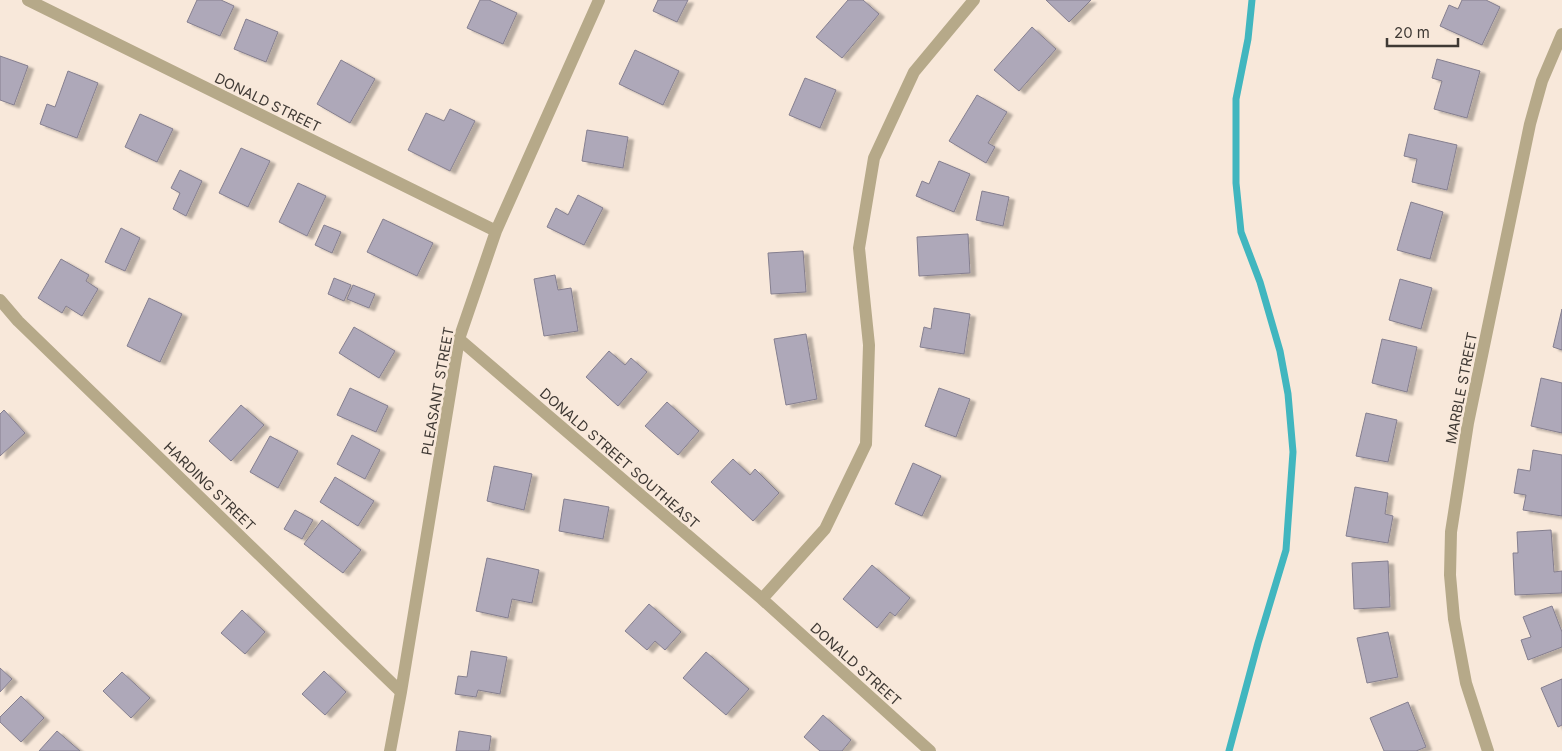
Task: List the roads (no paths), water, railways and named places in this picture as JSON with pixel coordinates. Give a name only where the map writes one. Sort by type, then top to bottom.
[{"type":"street","name":"DONALD STREET","points":[[28,0],[496,231]]},
{"type":"street","name":"PLEASANT STREET","points":[[390,751],[459,339],[496,231],[599,0]]},
{"type":"street","points":[[762,599],[825,529],[866,444],[869,345],[859,248],[874,158],[914,72],[974,0]]},
{"type":"street","name":"MARBLE STREET","points":[[1488,751],[1466,683],[1454,619],[1450,575],[1451,532],[1468,424],[1530,124],[1542,81],[1562,34]]},
{"type":"street","name":"HARDING STREET","points":[[0,300],[18,321],[401,692]]},
{"type":"street","name":"DONALD STREET SOUTHEAST","points":[[459,339],[762,599]]},
{"type":"street","name":"DONALD STREET","points":[[762,599],[930,751]]},
{"type":"waterway","points":[[1229,751],[1258,643],[1286,550],[1293,452],[1288,394],[1280,351],[1260,282],[1241,232],[1236,183],[1236,99],[1248,39],[1252,0]]}]
